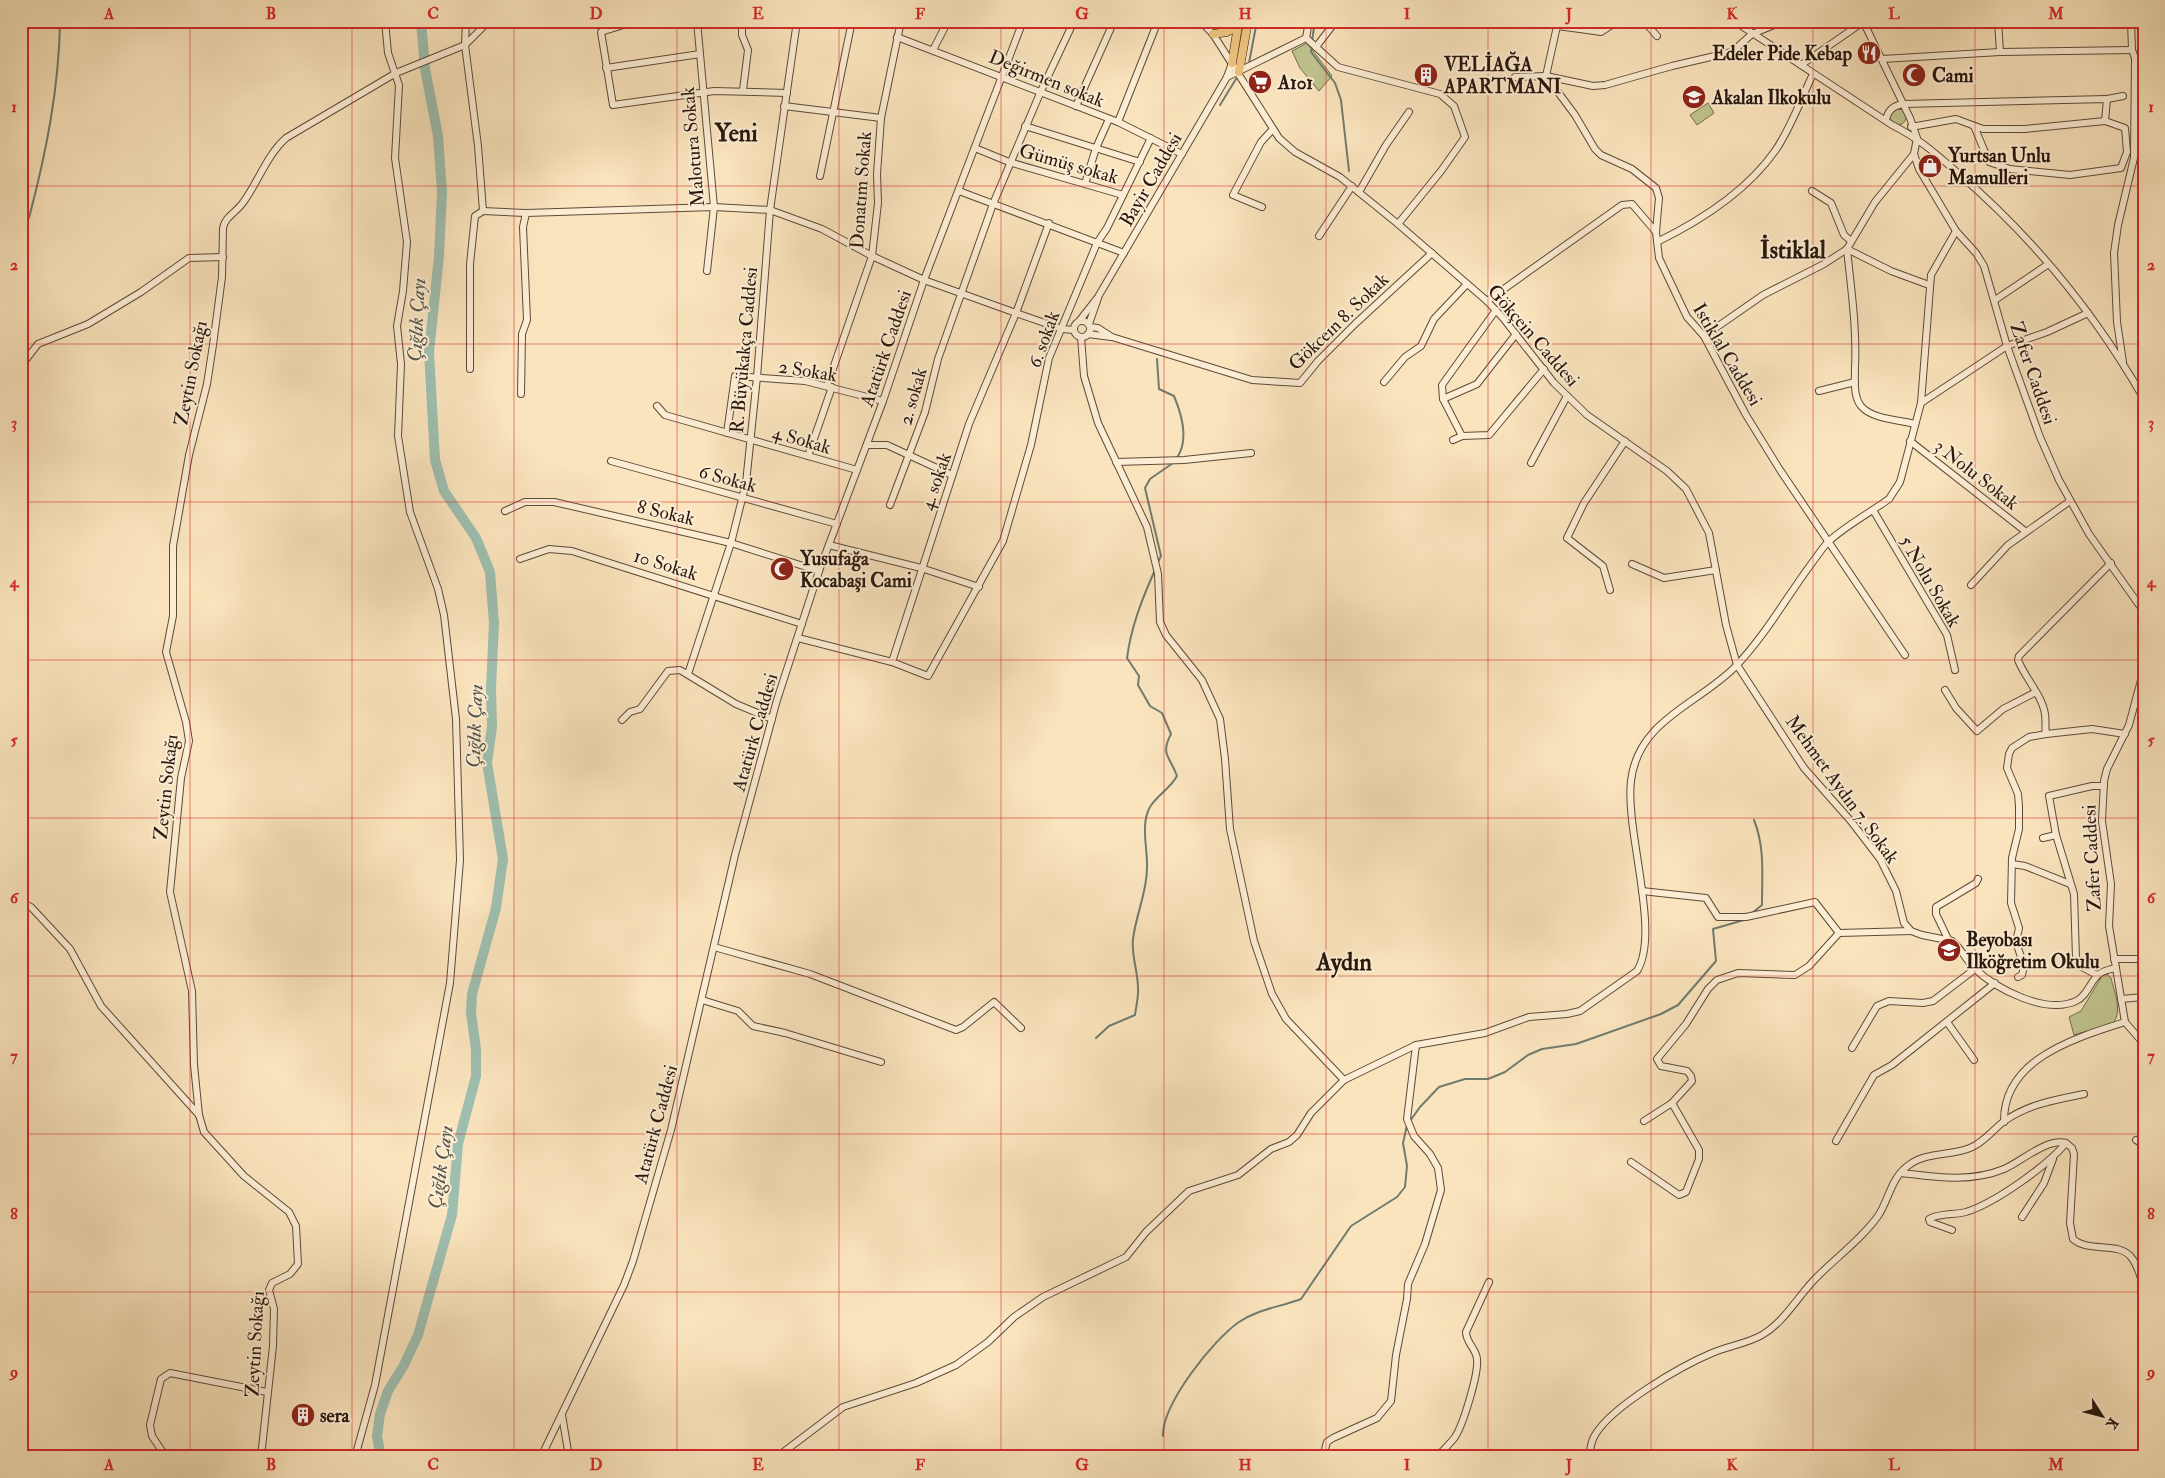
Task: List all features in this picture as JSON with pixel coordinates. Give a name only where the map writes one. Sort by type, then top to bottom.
[{"type":"main road","points":[[1239,72],[1248,21]]},
{"type":"main road","points":[[1214,34],[1226,32],[1239,24]]},
{"type":"main road","points":[[1232,63],[1239,24]]},
{"type":"street","points":[[355,1457],[375,1385],[448,992],[460,860],[456,719],[444,615],[438,589],[410,512],[402,474],[398,436],[402,364],[397,326],[407,252],[395,164],[400,93],[396,73],[388,53],[384,21]]},
{"type":"street","points":[[466,21],[466,45],[478,146],[483,211]]},
{"type":"street","points":[[466,45],[489,21]]},
{"type":"street","points":[[636,21],[601,32],[613,105],[702,93],[743,90],[787,93]]},
{"type":"street","name":"Malotura Sokak","points":[[697,21],[702,93],[714,207],[707,271]]},
{"type":"street","points":[[742,21],[742,35],[748,50],[743,90]]},
{"type":"street","name":"R. Büyükakça Caddesi","points":[[688,674],[744,498],[757,377],[770,210],[798,21]]},
{"type":"street","points":[[820,176],[852,21]]},
{"type":"street","name":"Donatım Sokak","points":[[808,456],[872,256],[878,203],[877,174],[881,118],[901,21]]},
{"type":"street","points":[[933,50],[948,21]]},
{"type":"street","name":"Atatürk Caddesi","points":[[541,1457],[624,1285],[633,1261],[671,1130],[735,855],[772,719],[819,571],[868,445],[924,280],[1024,21]]},
{"type":"street","points":[[993,204],[1009,162],[1074,21]]},
{"type":"street","points":[[1076,106],[1114,21]]},
{"type":"street","points":[[1118,122],[1158,21]]},
{"type":"street","name":"Gökçein Caddesi","points":[[1200,21],[1214,34],[1273,129],[1295,152],[1352,186],[1432,253],[1496,310],[1567,396],[1587,415],[1667,471],[1686,489],[1709,533],[1726,625],[1737,666]]},
{"type":"street","points":[[1309,21],[1312,43],[1338,68],[1440,94],[1454,106],[1465,137],[1441,171],[1398,224]]},
{"type":"street","points":[[1227,77],[1312,43],[1336,21]]},
{"type":"street","points":[[1548,21],[1557,26],[1601,32],[1618,21]]},
{"type":"street","points":[[1580,21],[1580,29]]},
{"type":"street","points":[[1644,21],[1657,36]]},
{"type":"street","points":[[1734,21],[1813,74],[1917,138],[1994,206],[2088,313],[2124,363],[2144,399]]},
{"type":"street","points":[[1998,21],[2000,52]]},
{"type":"street","points":[[2124,363],[2117,322],[2114,253],[2118,225],[2134,158],[2135,58],[2132,50],[2131,21]]},
{"type":"street","points":[[1515,77],[1546,76],[1600,86],[1732,52],[1752,34],[1780,22]]},
{"type":"street","points":[[1704,336],[1763,295],[1824,264],[1847,249],[1875,202],[1914,154],[1917,138],[1913,126],[1863,22],[1801,65]]},
{"type":"street","points":[[1546,76],[1557,26]]},
{"type":"street","name":"Değirmen sokak","points":[[898,37],[1118,122],[1182,154]]},
{"type":"street","name":"Zeytin Sokağı","points":[[261,1457],[273,1346],[274,1309],[269,1290],[275,1281],[290,1274],[298,1264],[296,1226],[289,1212],[251,1182],[208,1139],[199,1116],[194,1065],[194,1004],[170,892],[181,778],[187,753],[188,732],[166,652],[173,616],[174,537],[196,424],[207,384],[222,277],[225,221],[245,200],[280,143],[292,133],[396,73],[466,45]]},
{"type":"street","points":[[1882,59],[2000,52],[2132,50]]},
{"type":"street","points":[[606,68],[700,54]]},
{"type":"street","name":"Bayir Caddesi","points":[[1080,320],[1098,296],[1124,253],[1227,77],[1232,63]]},
{"type":"street","points":[[1657,242],[1686,228],[1719,206],[1749,181],[1776,149],[1813,74]]},
{"type":"street","name":"Istiklal Caddesi","points":[[1546,76],[1580,122],[1595,149],[1601,155],[1632,169],[1656,188],[1659,198],[1656,232],[1659,258],[1687,317],[1704,336],[1746,415],[1828,542],[1905,655]]},
{"type":"street","points":[[1886,120],[1891,108],[1903,104],[2107,99],[2123,96]]},
{"type":"street","points":[[2105,121],[2107,99]]},
{"type":"street","points":[[784,106],[881,118]]},
{"type":"street","points":[[1360,192],[1386,146],[1409,112]]},
{"type":"street","points":[[1085,184],[1096,148],[1109,119]]},
{"type":"street","points":[[1900,129],[1956,119],[1983,129],[2025,129],[2105,121],[2125,128],[2127,152],[2121,168],[2070,175],[2010,169],[1990,162],[1974,126]]},
{"type":"street","points":[[1025,126],[1140,162]]},
{"type":"street","points":[[1262,207],[1233,195],[1261,142],[1273,129]]},
{"type":"street","name":"Gümüş sokak","points":[[975,148],[1009,162],[1123,195],[1152,138]]},
{"type":"street","name":"Zafer Caddesi","points":[[1914,154],[1920,169],[1956,231],[1980,258],[1995,300],[2007,346],[2040,436],[2070,501],[2089,534],[2144,612]]},
{"type":"street","points":[[1319,236],[1352,186]]},
{"type":"street","points":[[959,191],[1049,223],[1124,253]]},
{"type":"street","points":[[1812,192],[1830,203],[1844,235],[1851,242]]},
{"type":"street","name":"6. sokak","points":[[892,662],[928,676],[952,630],[979,587],[1003,542],[1016,502],[1045,376],[1097,243],[1123,195]]},
{"type":"street","name":"2. sokak","points":[[890,505],[925,412],[938,359],[993,204]]},
{"type":"street","points":[[1487,301],[1622,206],[1632,204],[1656,232]]},
{"type":"street","points":[[470,368],[470,264],[475,216],[483,211],[526,213],[714,207],[770,210],[822,229],[872,256],[924,280],[1016,314],[1062,329],[1074,330],[1081,337],[1086,385],[1098,423],[1147,527],[1158,574],[1160,622],[1166,635],[1202,680],[1220,719],[1230,828],[1254,942],[1272,994],[1286,1019],[1296,1032],[1344,1080]]},
{"type":"street","points":[[520,394],[522,334],[527,320],[523,227],[526,213]]},
{"type":"street","name":"4. sokak","points":[[892,662],[969,424],[1016,314],[1049,223]]},
{"type":"street","points":[[777,1457],[843,1407],[939,1375],[969,1357],[1014,1317],[1044,1297],[1126,1257],[1146,1232],[1189,1191],[1238,1175],[1271,1150],[1289,1142],[1297,1135],[1311,1113],[1344,1080],[1416,1045],[1485,1033],[1530,1016],[1567,1014],[1580,1011],[1637,971],[1642,964],[1645,939],[1642,891],[1632,831],[1630,803],[1634,764],[1641,749],[1659,724],[1737,666],[1763,635],[1828,542],[1896,491],[1921,403],[1929,285],[1935,266],[1956,231]]},
{"type":"street","points":[[1847,249],[1891,271],[1929,285]]},
{"type":"street","points":[[1847,249],[1857,340],[1855,382],[1857,397],[1863,408],[1875,414],[1915,424]]},
{"type":"street","name":"Gökceın 8. Sokak","points":[[1088,334],[1112,337],[1252,380],[1300,383],[1318,361],[1355,324],[1432,253]]},
{"type":"street","points":[[21,366],[38,344],[88,324],[141,292],[189,258],[223,257]]},
{"type":"street","points":[[1995,300],[2047,265]]},
{"type":"street","points":[[1384,382],[1405,357],[1421,346],[1434,319],[1467,284]]},
{"type":"street","name":"Bayir Caddesi","points":[[1090,326],[1098,296]]},
{"type":"street","points":[[1462,436],[1443,399],[1441,391],[1445,380],[1496,310]]},
{"type":"street","points":[[1921,403],[2007,346],[2047,332],[2088,313]]},
{"type":"street","points":[[1074,330],[1076,323],[1080,320],[1090,326],[1088,334],[1081,337]]},
{"type":"street","name":"Gökceın 8. Sokak","points":[[1090,326],[1098,328],[1112,337]]},
{"type":"street","points":[[1443,399],[1477,384],[1516,334]]},
{"type":"street","points":[[1453,440],[1462,436],[1489,435],[1544,369]]},
{"type":"street","name":"2 Sokak","points":[[727,432],[735,376],[804,381],[883,401]]},
{"type":"street","points":[[1819,390],[1855,382]]},
{"type":"street","points":[[1531,463],[1567,396]]},
{"type":"street","name":"4 Sokak","points":[[656,406],[665,415],[857,470]]},
{"type":"street","points":[[1610,590],[1603,566],[1567,538],[1584,502],[1625,441]]},
{"type":"street","name":"3 Nolu Sokak","points":[[1910,441],[2025,531]]},
{"type":"street","points":[[868,445],[887,445],[952,475]]},
{"type":"street","points":[[1116,462],[1184,460],[1251,452]]},
{"type":"street","name":"6 Sokak","points":[[611,461],[837,524]]},
{"type":"street","points":[[1971,585],[2008,545],[2025,531],[2070,501]]},
{"type":"street","name":"8 Sokak","points":[[505,511],[525,502],[554,502],[731,543],[819,571]]},
{"type":"street","name":"5 Nolu Sokak","points":[[1873,510],[1947,635],[1954,670]]},
{"type":"street","points":[[829,545],[921,568],[979,587]]},
{"type":"street","name":"10 Sokak","points":[[520,559],[549,549],[566,550],[802,624]]},
{"type":"street","points":[[2046,734],[2045,713],[2036,692],[2021,668],[2018,660],[2019,656],[2111,563]]},
{"type":"street","points":[[1632,564],[1664,578],[1716,570]]},
{"type":"street","points":[[798,638],[892,662]]},
{"type":"street","name":"Mehmet Aydın 7. Sokak","points":[[1737,666],[1804,768],[1850,820],[1880,859],[1896,891],[1904,923],[1911,931]]},
{"type":"street","name":"Zafer Caddesi","points":[[2124,1022],[2108,926],[2111,884],[2102,821],[2107,769],[2125,734],[2144,669]]},
{"type":"street","points":[[622,720],[630,712],[640,709],[668,671],[680,670],[736,704],[772,719]]},
{"type":"street","points":[[1945,690],[1956,708],[1977,731],[2003,709],[2036,692]]},
{"type":"street","points":[[2018,977],[2022,975],[2024,966],[2017,949],[2019,928],[2011,903],[2012,864],[2019,829],[2019,806],[2018,794],[2007,768],[2008,754],[2012,748],[2029,738],[2046,734],[2092,729],[2125,734]]},
{"type":"street","points":[[2097,975],[2080,966],[2076,958],[2074,894],[2056,835],[2049,796],[2074,789],[2104,786]]},
{"type":"street","points":[[2043,838],[2056,835]]},
{"type":"street","points":[[2012,864],[2025,866],[2070,884]]},
{"type":"street","points":[[1948,939],[1936,914],[1936,907],[1976,883],[1978,879]]},
{"type":"street","points":[[1642,891],[1706,898],[1718,917],[1755,916],[1816,902],[1839,933]]},
{"type":"street","points":[[21,902],[31,907],[70,948],[101,1006],[199,1116]]},
{"type":"street","points":[[1644,1121],[1672,1103],[1692,1078],[1686,1071],[1661,1066],[1658,1062],[1658,1056],[1686,1024],[1712,984],[1730,974],[1786,976],[1800,973],[1809,966],[1839,933],[1911,931],[1922,935],[1948,939],[1956,943],[1976,969],[1995,983],[2033,1003],[2067,1004],[2079,1000],[2097,975],[2116,968]]},
{"type":"street","points":[[714,947],[810,974],[956,1030],[963,1027],[994,1002],[1021,1028]]},
{"type":"street","points":[[2114,959],[2144,959]]},
{"type":"street","points":[[1852,1048],[1877,1006],[1889,1000],[1923,1003],[1932,1001],[1976,969]]},
{"type":"street","points":[[1836,1141],[1874,1075],[1892,1065],[1995,983]]},
{"type":"street","points":[[2121,999],[2144,997]]},
{"type":"street","points":[[702,1000],[738,1011],[753,1026],[785,1033],[881,1062]]},
{"type":"street","points":[[1947,1022],[1974,1060]]},
{"type":"street","points":[[2004,1122],[2004,1108],[2008,1094],[2024,1072],[2037,1060],[2072,1039],[2124,1022],[2144,1044]]},
{"type":"street","points":[[1323,1457],[1327,1442],[1377,1418],[1391,1401],[1396,1355],[1407,1299],[1408,1284],[1425,1244],[1441,1190],[1438,1168],[1430,1154],[1414,1136],[1408,1121],[1416,1045]]},
{"type":"street","points":[[1589,1457],[1594,1436],[1618,1410],[1639,1395],[1694,1361],[1712,1352],[1762,1335],[1773,1327],[1811,1283],[1867,1229],[1878,1215],[1885,1197],[1901,1173],[1915,1161],[1971,1148],[2004,1122],[2032,1105],[2084,1094]]},
{"type":"street","points":[[1631,1162],[1679,1195],[1686,1192],[1699,1158],[1699,1150],[1672,1103]]},
{"type":"street","points":[[2136,1140],[2144,1145]]},
{"type":"street","points":[[1901,1173],[1955,1179],[1974,1177],[2004,1169],[2050,1144],[2066,1143],[2072,1148],[2074,1154],[2070,1222],[2073,1239],[2088,1247],[2120,1250],[2128,1254],[2136,1264],[2144,1286]]},
{"type":"street","points":[[1952,1230],[1930,1222],[1929,1219],[1935,1216],[1967,1212],[1987,1203],[2053,1159],[2066,1143]]},
{"type":"street","points":[[2022,1217],[2044,1183],[2053,1159]]},
{"type":"street","points":[[1437,1457],[1455,1437],[1466,1416],[1478,1364],[1476,1352],[1466,1338],[1466,1332],[1489,1282]]},
{"type":"street","points":[[166,1457],[152,1436],[150,1425],[161,1378],[164,1374],[170,1373],[268,1392]]},
{"type":"street","points":[[562,1414],[569,1457]]},
{"type":"green space","points":[[1307,43],[1332,76],[1319,91],[1300,68],[1292,51]]},
{"type":"green space","points":[[1708,103],[1714,113],[1697,125],[1690,115]]},
{"type":"green space","points":[[1898,109],[1906,117],[1898,125],[1890,117]]},
{"type":"green space","points":[[2107,974],[2111,978],[2117,1001],[2116,1018],[2113,1023],[2074,1035],[2069,1017],[2081,1011],[2102,976]]},
{"type":"waterway","points":[[21,223],[29,218],[51,121],[60,21]]},
{"type":"waterway","name":"Çığlık Çayı","points":[[381,1457],[377,1436],[380,1414],[388,1391],[404,1365],[418,1335],[452,1215],[458,1144],[476,1076],[476,1049],[471,1013],[472,994],[496,908],[503,859],[487,763],[492,727],[491,689],[494,623],[490,572],[476,538],[444,491],[435,460],[429,352],[439,256],[442,192],[438,136],[425,69],[421,21]]},
{"type":"waterway","points":[[1249,63],[1257,21]]},
{"type":"waterway","points":[[1312,41],[1315,21]]},
{"type":"waterway","points":[[1312,46],[1311,52],[1335,83],[1341,100],[1349,171]]},
{"type":"waterway","points":[[1220,105],[1236,79]]},
{"type":"waterway","points":[[1157,359],[1159,389],[1174,396],[1182,420],[1183,444],[1176,459]]},
{"type":"waterway","points":[[1157,564],[1161,556],[1145,488],[1150,479],[1173,463]]},
{"type":"waterway","points":[[1096,1038],[1109,1026],[1135,1015],[1138,985],[1133,939],[1147,877],[1145,821],[1150,807],[1177,776],[1166,751],[1171,734],[1162,713],[1150,706],[1138,685],[1139,676],[1127,658],[1131,635],[1155,570]]},
{"type":"waterway","points":[[1751,914],[1762,905],[1761,851],[1758,830],[1754,820]]},
{"type":"waterway","points":[[1410,1121],[1439,1087],[1465,1079],[1488,1079],[1505,1072],[1528,1055],[1542,1049],[1576,1044],[1661,1014],[1678,1005],[1716,961],[1713,929],[1744,920]]},
{"type":"waterway","points":[[1163,1436],[1165,1423],[1171,1407],[1180,1391],[1216,1343],[1228,1331],[1246,1318],[1261,1311],[1301,1299],[1351,1226],[1397,1197],[1405,1187],[1407,1166],[1403,1143],[1407,1125]]},
{"type":"place","name":"Edeler Pide Kebap","points":[[1869,53]]},
{"type":"place","name":"VELİAĞA APARTMANI","points":[[1426,75]]},
{"type":"place","name":"Cami","points":[[1914,75]]},
{"type":"place","name":"A101","points":[[1260,82]]},
{"type":"place","name":"Akalan Ilkokulu","points":[[1694,97]]},
{"type":"place","name":"Yurtsan Unlu Mamulleri","points":[[1930,166]]},
{"type":"place","name":"Yusufağa Kocabaşi Cami","points":[[782,569]]},
{"type":"place","name":"Beyobası Ilköğretim Okulu","points":[[1949,950]]},
{"type":"place","name":"sera","points":[[303,1415]]},
{"type":"district","name":"Yeni","points":[[736,133]]},
{"type":"district","name":"İstiklal","points":[[1793,250]]},
{"type":"district","name":"Aydın","points":[[1344,962]]}]
